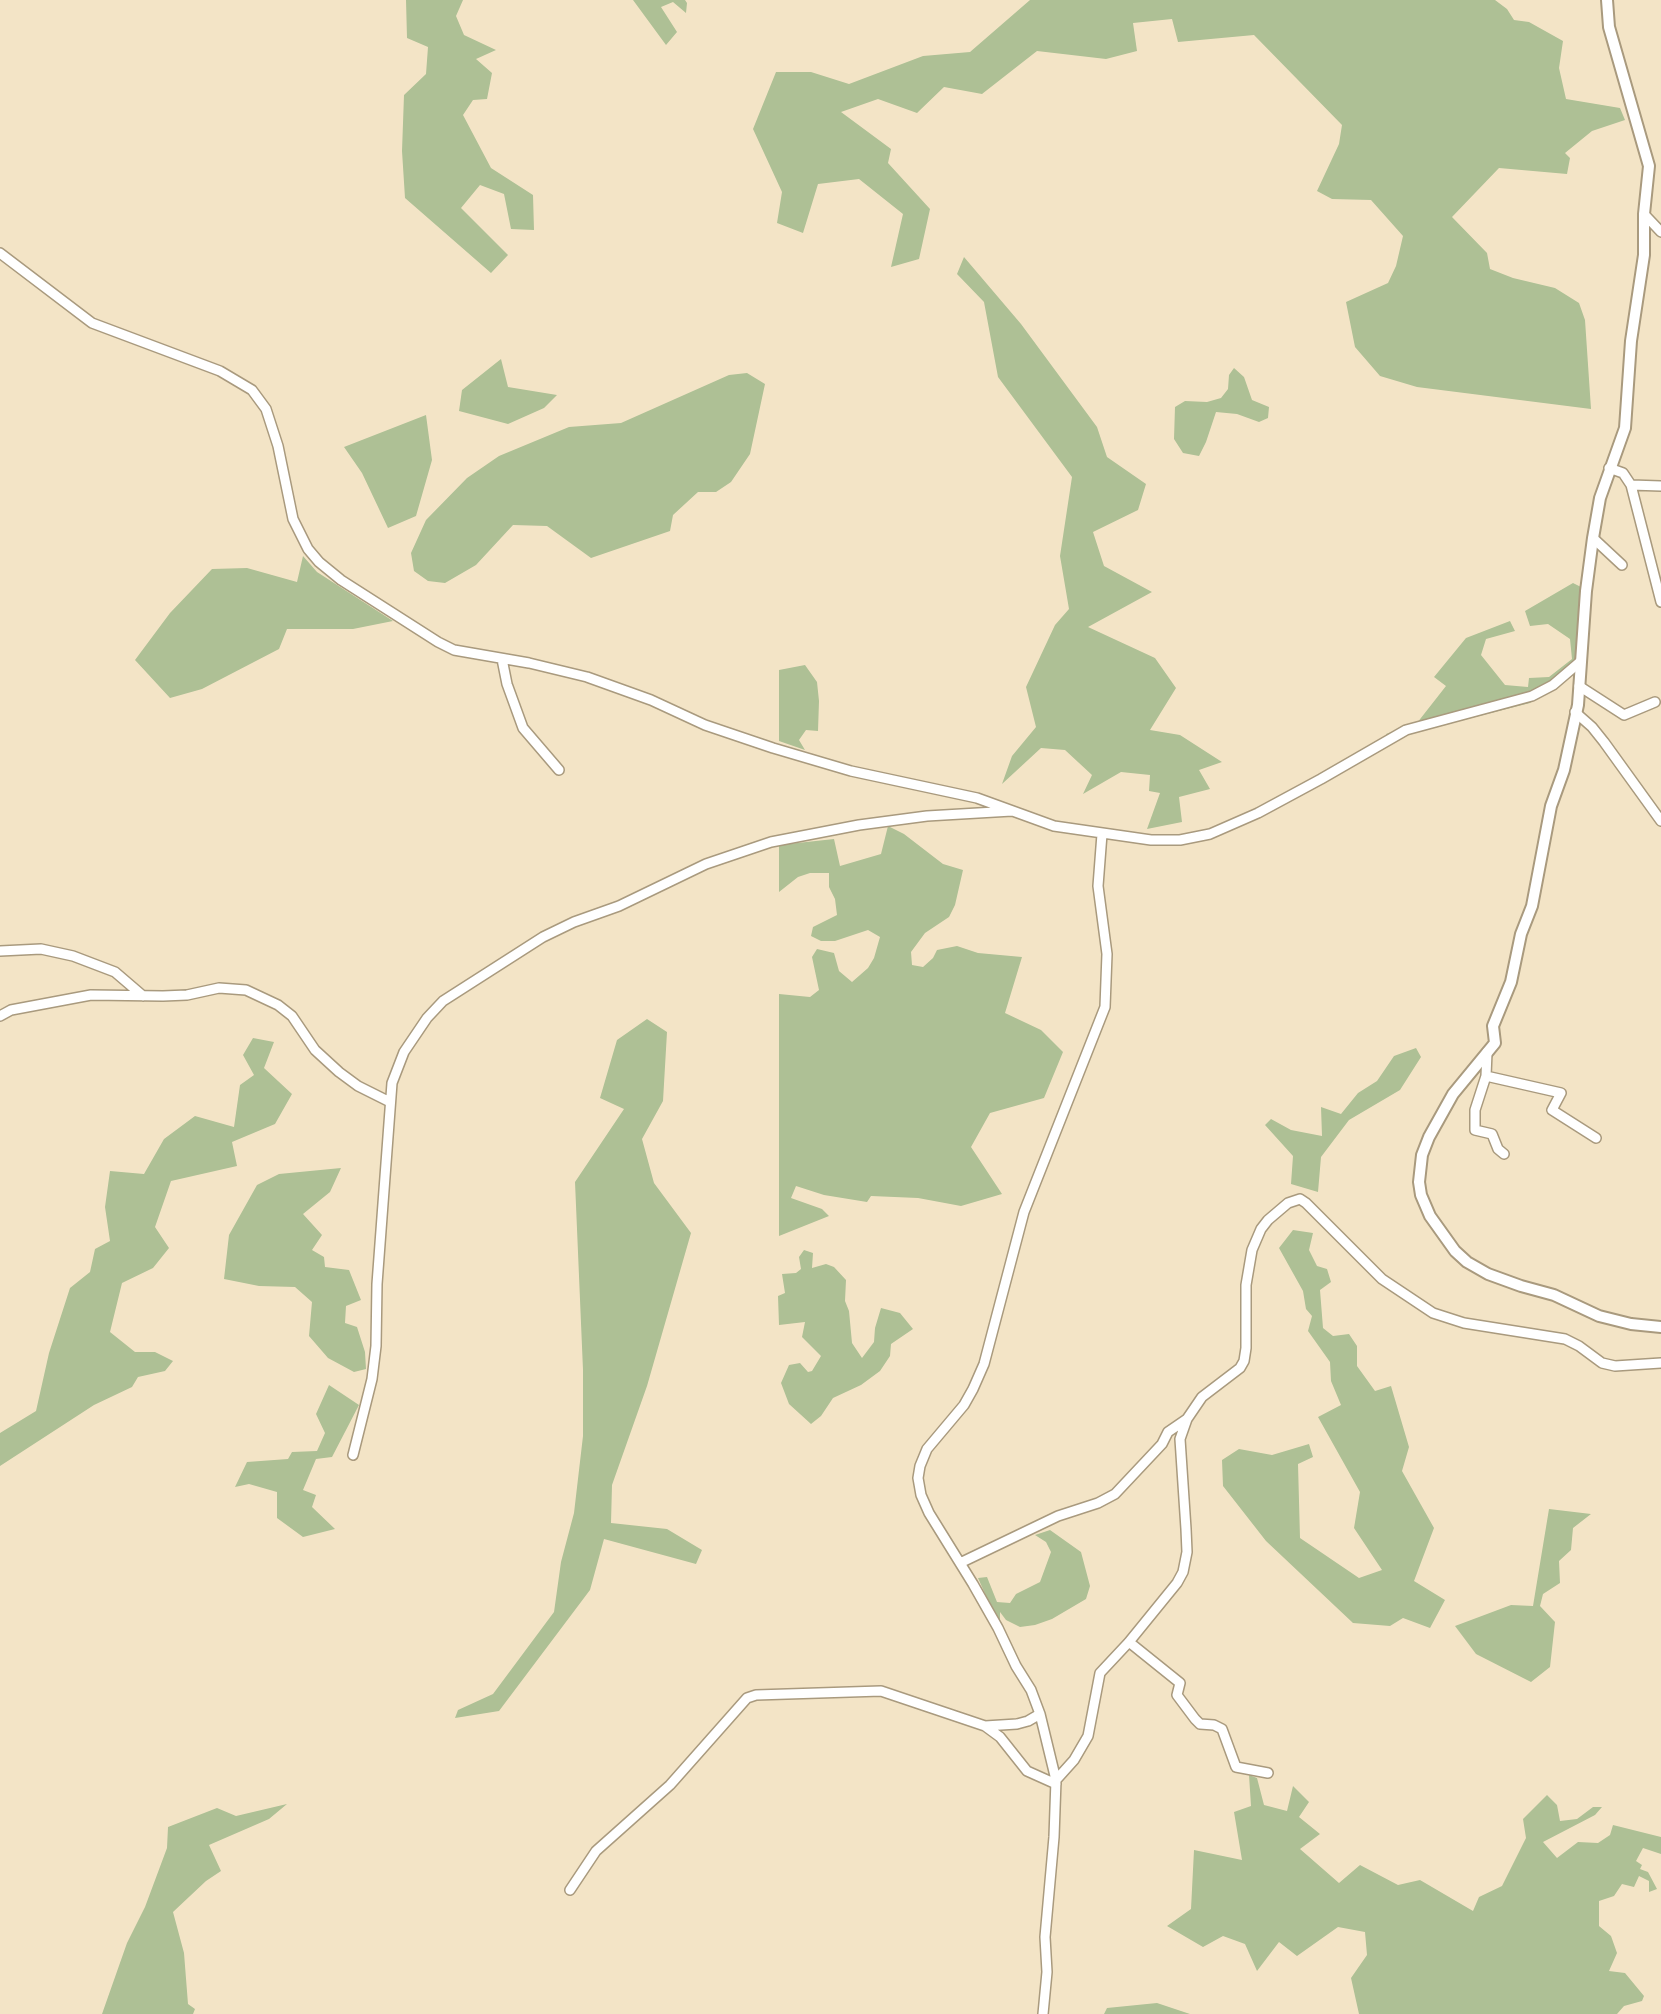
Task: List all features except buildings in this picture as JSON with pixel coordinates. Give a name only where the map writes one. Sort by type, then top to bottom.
[{"type":"street","points":[[1606,0],[1612,37],[1649,166],[1644,214],[1644,255],[1632,341],[1625,428],[1600,498],[1593,538],[1579,686],[1564,770],[1551,806],[1532,906],[1521,934],[1511,982],[1493,1026],[1495,1043],[1454,1094],[1422,1155],[1419,1182],[1430,1216],[1466,1262],[1488,1274],[1554,1295],[1613,1320],[1661,1327]]},
{"type":"street","points":[[1644,214],[1661,232]]},
{"type":"street","points":[[0,253],[92,323],[220,370],[252,390],[267,409],[297,528],[308,549],[341,580],[438,642],[454,650],[587,677],[650,700],[705,725],[824,764],[977,798],[1054,826],[1102,834],[1180,840],[1198,838],[1222,830],[1321,779],[1406,730],[1532,696],[1553,685],[1581,661]]},
{"type":"street","points":[[1609,468],[1623,473],[1631,485],[1661,603]]},
{"type":"street","points":[[1631,485],[1657,486],[1661,478]]},
{"type":"street","points":[[1593,538],[1622,565]]},
{"type":"street","points":[[502,659],[507,684],[523,728],[559,770]]},
{"type":"street","points":[[1579,686],[1623,715],[1655,702]]},
{"type":"street","points":[[1575,712],[1604,741],[1661,821]]},
{"type":"street","points":[[353,1455],[372,1379],[390,1102],[396,1069],[414,1035],[443,1002],[522,951],[574,922],[619,906],[706,864],[771,842],[890,821],[1013,811]]},
{"type":"street","points":[[1043,2014],[1047,1972],[1045,1937],[1056,1782],[1040,1714],[1031,1690],[920,1495],[918,1486],[920,1466],[928,1448],[964,1405],[984,1364],[1024,1212],[1105,1007],[1107,954],[1098,886],[1102,834]]},
{"type":"street","points":[[0,951],[41,949],[73,956],[115,972],[143,996]]},
{"type":"street","points":[[0,1010],[91,995],[187,995],[232,988],[260,995],[292,1016],[315,1050],[338,1072],[358,1087],[390,1102]]},
{"type":"street","points":[[0,1016],[11,1010]]},
{"type":"street","points":[[1487,1052],[1486,1076],[1475,1110],[1475,1130],[1492,1134],[1498,1149],[1504,1154]]},
{"type":"street","points":[[1486,1076],[1561,1093],[1552,1110],[1596,1138]]},
{"type":"street","points":[[1056,1782],[1088,1737],[1100,1673],[1129,1642],[1183,1572],[1186,1529],[1180,1438],[1187,1419],[1202,1397],[1240,1368],[1247,1349],[1246,1285],[1252,1250],[1268,1220],[1294,1200],[1300,1199],[1306,1203],[1382,1279],[1433,1313],[1464,1323],[1565,1339],[1602,1363],[1615,1366],[1661,1363]]},
{"type":"street","points":[[960,1563],[1058,1516],[1098,1503],[1115,1494],[1153,1454],[1168,1432],[1187,1419]]},
{"type":"street","points":[[1129,1642],[1180,1683],[1177,1695],[1200,1724],[1214,1725],[1222,1729],[1236,1767],[1268,1773]]},
{"type":"street","points":[[570,1889],[596,1851],[670,1785],[747,1698],[881,1691],[985,1726],[1000,1737],[1027,1771],[1056,1782]]},
{"type":"street","points":[[985,1726],[1017,1724],[1040,1714]]},
{"type":"green space","points":[[406,0],[463,0],[456,16],[464,35],[496,50],[476,59],[492,73],[487,99],[473,100],[463,115],[491,168],[533,195],[534,230],[511,229],[504,194],[480,185],[461,208],[508,255],[491,273],[405,198],[402,151],[404,95],[426,74],[428,47],[407,38]]},
{"type":"green space","points":[[633,0],[685,0],[686,13],[673,2],[661,7],[677,32],[666,45]]},
{"type":"green space","points":[[1030,0],[1495,0],[1507,9],[1514,20],[1529,22],[1563,41],[1559,68],[1566,99],[1620,108],[1625,120],[1592,131],[1565,153],[1570,158],[1567,174],[1499,168],[1452,217],[1487,253],[1490,269],[1513,278],[1555,288],[1579,303],[1585,320],[1591,409],[1417,387],[1380,376],[1355,347],[1346,302],[1388,283],[1396,266],[1403,236],[1371,200],[1332,199],[1317,191],[1339,144],[1342,125],[1254,35],[1178,42],[1172,19],[1133,23],[1137,51],[1106,59],[1037,51],[982,94],[944,87],[917,113],[878,99],[841,112],[891,149],[888,163],[930,209],[919,259],[891,267],[903,214],[859,179],[818,184],[803,233],[777,223],[782,192],[753,129],[776,72],[811,72],[849,84],[923,56],[970,52]]},
{"type":"green space","points":[[964,257],[1021,324],[1097,427],[1107,457],[1146,484],[1138,510],[1093,532],[1104,566],[1152,592],[1088,627],[1155,658],[1176,688],[1150,730],[1180,735],[1222,762],[1199,770],[1210,789],[1179,797],[1182,822],[1147,829],[1160,793],[1149,791],[1150,775],[1121,772],[1083,794],[1092,775],[1065,750],[1041,748],[1002,784],[1012,756],[1036,727],[1026,687],[1055,625],[1069,609],[1060,556],[1072,477],[998,377],[984,302],[957,274]]},
{"type":"green space","points":[[501,359],[508,387],[557,395],[544,408],[508,424],[459,411],[462,390]]},
{"type":"green space","points":[[1234,368],[1244,377],[1252,400],[1269,407],[1268,418],[1259,422],[1237,414],[1216,412],[1199,456],[1183,453],[1174,439],[1175,407],[1185,401],[1207,402],[1221,398],[1228,389],[1229,375]]},
{"type":"green space","points":[[747,373],[765,384],[750,454],[731,482],[716,492],[698,492],[673,515],[670,531],[591,558],[547,526],[513,525],[476,565],[445,583],[428,581],[414,571],[411,553],[426,520],[467,478],[499,456],[569,427],[621,423],[729,375]]},
{"type":"green space","points":[[426,415],[432,460],[416,516],[388,528],[362,473],[344,447]]},
{"type":"green space","points":[[303,556],[317,572],[393,621],[353,629],[287,629],[279,649],[202,689],[170,698],[135,660],[170,613],[212,569],[247,568],[297,582]]},
{"type":"green space","points":[[1573,583],[1585,589],[1581,657],[1572,671],[1530,703],[1389,739],[1386,734],[1417,723],[1446,686],[1434,677],[1466,638],[1510,621],[1515,631],[1486,639],[1481,655],[1505,685],[1528,687],[1529,678],[1549,677],[1572,659],[1570,639],[1548,624],[1530,626],[1525,611]]},
{"type":"green space","points":[[805,665],[817,682],[819,701],[818,731],[806,730],[799,740],[805,750],[779,741],[779,670]]},
{"type":"green space","points":[[888,826],[904,834],[943,864],[963,870],[955,905],[949,917],[925,933],[911,952],[912,965],[923,967],[937,950],[957,946],[978,953],[1022,957],[1005,1013],[1041,1030],[1063,1052],[1044,1098],[990,1113],[971,1147],[1002,1194],[961,1206],[918,1198],[871,1196],[867,1202],[824,1195],[796,1186],[791,1198],[822,1209],[829,1216],[779,1236],[779,994],[810,997],[819,990],[812,957],[817,949],[834,953],[839,971],[852,982],[868,968],[880,937],[868,930],[835,941],[821,941],[811,936],[813,927],[837,915],[835,899],[829,887],[829,873],[810,873],[798,877],[779,892],[779,845],[834,839],[840,866],[881,854]]},
{"type":"green space","points":[[647,1019],[667,1032],[663,1101],[642,1139],[654,1183],[691,1233],[647,1386],[612,1485],[611,1523],[667,1529],[702,1550],[696,1564],[604,1539],[590,1590],[499,1711],[455,1718],[458,1710],[493,1694],[554,1612],[561,1562],[574,1513],[583,1436],[575,1182],[624,1109],[600,1098],[617,1040]]},
{"type":"green space","points":[[253,1038],[274,1042],[264,1068],[292,1094],[275,1124],[232,1142],[237,1166],[171,1181],[155,1227],[169,1248],[153,1268],[122,1283],[110,1332],[135,1352],[155,1352],[173,1361],[165,1371],[138,1377],[132,1387],[94,1405],[0,1466],[0,1433],[36,1411],[49,1353],[70,1288],[90,1272],[95,1249],[110,1241],[105,1207],[110,1171],[144,1174],[164,1139],[195,1116],[234,1127],[240,1085],[254,1075],[243,1055]]},
{"type":"green space","points":[[1416,1048],[1421,1057],[1400,1090],[1349,1120],[1321,1157],[1318,1192],[1291,1184],[1293,1156],[1265,1125],[1271,1119],[1291,1130],[1322,1136],[1321,1107],[1341,1114],[1358,1093],[1377,1081],[1394,1056]]},
{"type":"green space","points":[[341,1168],[330,1192],[303,1214],[322,1235],[312,1250],[324,1257],[325,1267],[349,1270],[361,1300],[346,1306],[345,1323],[357,1327],[365,1352],[366,1369],[354,1372],[328,1358],[309,1336],[312,1302],[295,1287],[259,1286],[224,1279],[229,1235],[257,1185],[279,1174]]},
{"type":"green space","points":[[1293,1230],[1313,1233],[1309,1250],[1317,1266],[1327,1269],[1331,1282],[1320,1290],[1323,1328],[1333,1336],[1349,1334],[1357,1346],[1357,1366],[1375,1391],[1391,1386],[1409,1447],[1402,1471],[1434,1528],[1414,1581],[1445,1600],[1430,1628],[1403,1618],[1390,1626],[1353,1623],[1266,1541],[1223,1486],[1222,1460],[1239,1449],[1272,1455],[1309,1444],[1313,1457],[1298,1464],[1300,1538],[1359,1578],[1382,1570],[1354,1528],[1360,1492],[1318,1417],[1341,1405],[1331,1381],[1330,1362],[1308,1331],[1312,1316],[1306,1309],[1303,1291],[1279,1248]]},
{"type":"green space","points":[[804,1250],[813,1253],[812,1268],[826,1264],[834,1267],[846,1280],[845,1301],[849,1311],[852,1343],[862,1358],[874,1342],[881,1308],[900,1313],[913,1329],[891,1344],[890,1356],[880,1371],[861,1385],[833,1398],[821,1416],[811,1424],[789,1404],[781,1383],[789,1365],[800,1363],[808,1372],[812,1371],[821,1356],[802,1337],[805,1322],[779,1325],[778,1296],[785,1293],[782,1274],[796,1273],[801,1269],[799,1257]]},
{"type":"green space","points":[[329,1385],[359,1405],[332,1457],[316,1459],[303,1490],[316,1495],[312,1507],[335,1529],[303,1537],[277,1518],[277,1492],[249,1484],[235,1487],[247,1462],[288,1459],[292,1452],[317,1451],[325,1433],[316,1414]]},
{"type":"green space","points":[[1549,1509],[1591,1514],[1573,1528],[1571,1550],[1559,1561],[1560,1583],[1543,1594],[1540,1606],[1555,1622],[1550,1667],[1531,1682],[1476,1654],[1455,1626],[1511,1605],[1533,1606]]},
{"type":"green space","points":[[1050,1530],[1081,1552],[1090,1586],[1086,1599],[1052,1619],[1035,1625],[1020,1627],[1006,1620],[1000,1612],[1000,1621],[994,1614],[978,1578],[987,1577],[997,1602],[1010,1603],[1016,1594],[1040,1582],[1051,1552],[1046,1542],[1035,1535]]},
{"type":"green space","points":[[1249,1775],[1257,1778],[1264,1805],[1287,1811],[1293,1786],[1309,1802],[1299,1817],[1320,1834],[1300,1849],[1339,1883],[1360,1865],[1398,1885],[1420,1880],[1473,1911],[1479,1897],[1502,1886],[1526,1838],[1523,1819],[1547,1795],[1557,1805],[1560,1821],[1577,1819],[1593,1807],[1602,1807],[1595,1815],[1543,1842],[1557,1858],[1578,1842],[1598,1843],[1610,1835],[1613,1825],[1661,1837],[1661,1854],[1643,1848],[1636,1861],[1642,1865],[1640,1869],[1648,1872],[1657,1889],[1649,1892],[1649,1881],[1639,1876],[1634,1887],[1622,1884],[1614,1896],[1599,1901],[1599,1926],[1611,1936],[1617,1953],[1609,1971],[1625,1973],[1644,1996],[1642,2001],[1624,2006],[1617,2014],[1359,2014],[1351,1978],[1367,1955],[1365,1932],[1338,1927],[1297,1956],[1279,1942],[1257,1971],[1245,1944],[1223,1936],[1203,1947],[1167,1926],[1191,1909],[1194,1850],[1242,1860],[1234,1812],[1251,1806]]},
{"type":"green space","points":[[287,1804],[269,1819],[209,1845],[221,1871],[206,1881],[173,1912],[184,1953],[188,2004],[195,2009],[193,2014],[102,2014],[127,1943],[145,1907],[167,1848],[168,1827],[217,1808],[236,1816]]},
{"type":"green space","points":[[1157,2003],[1190,2014],[1104,2014],[1107,2008]]}]
